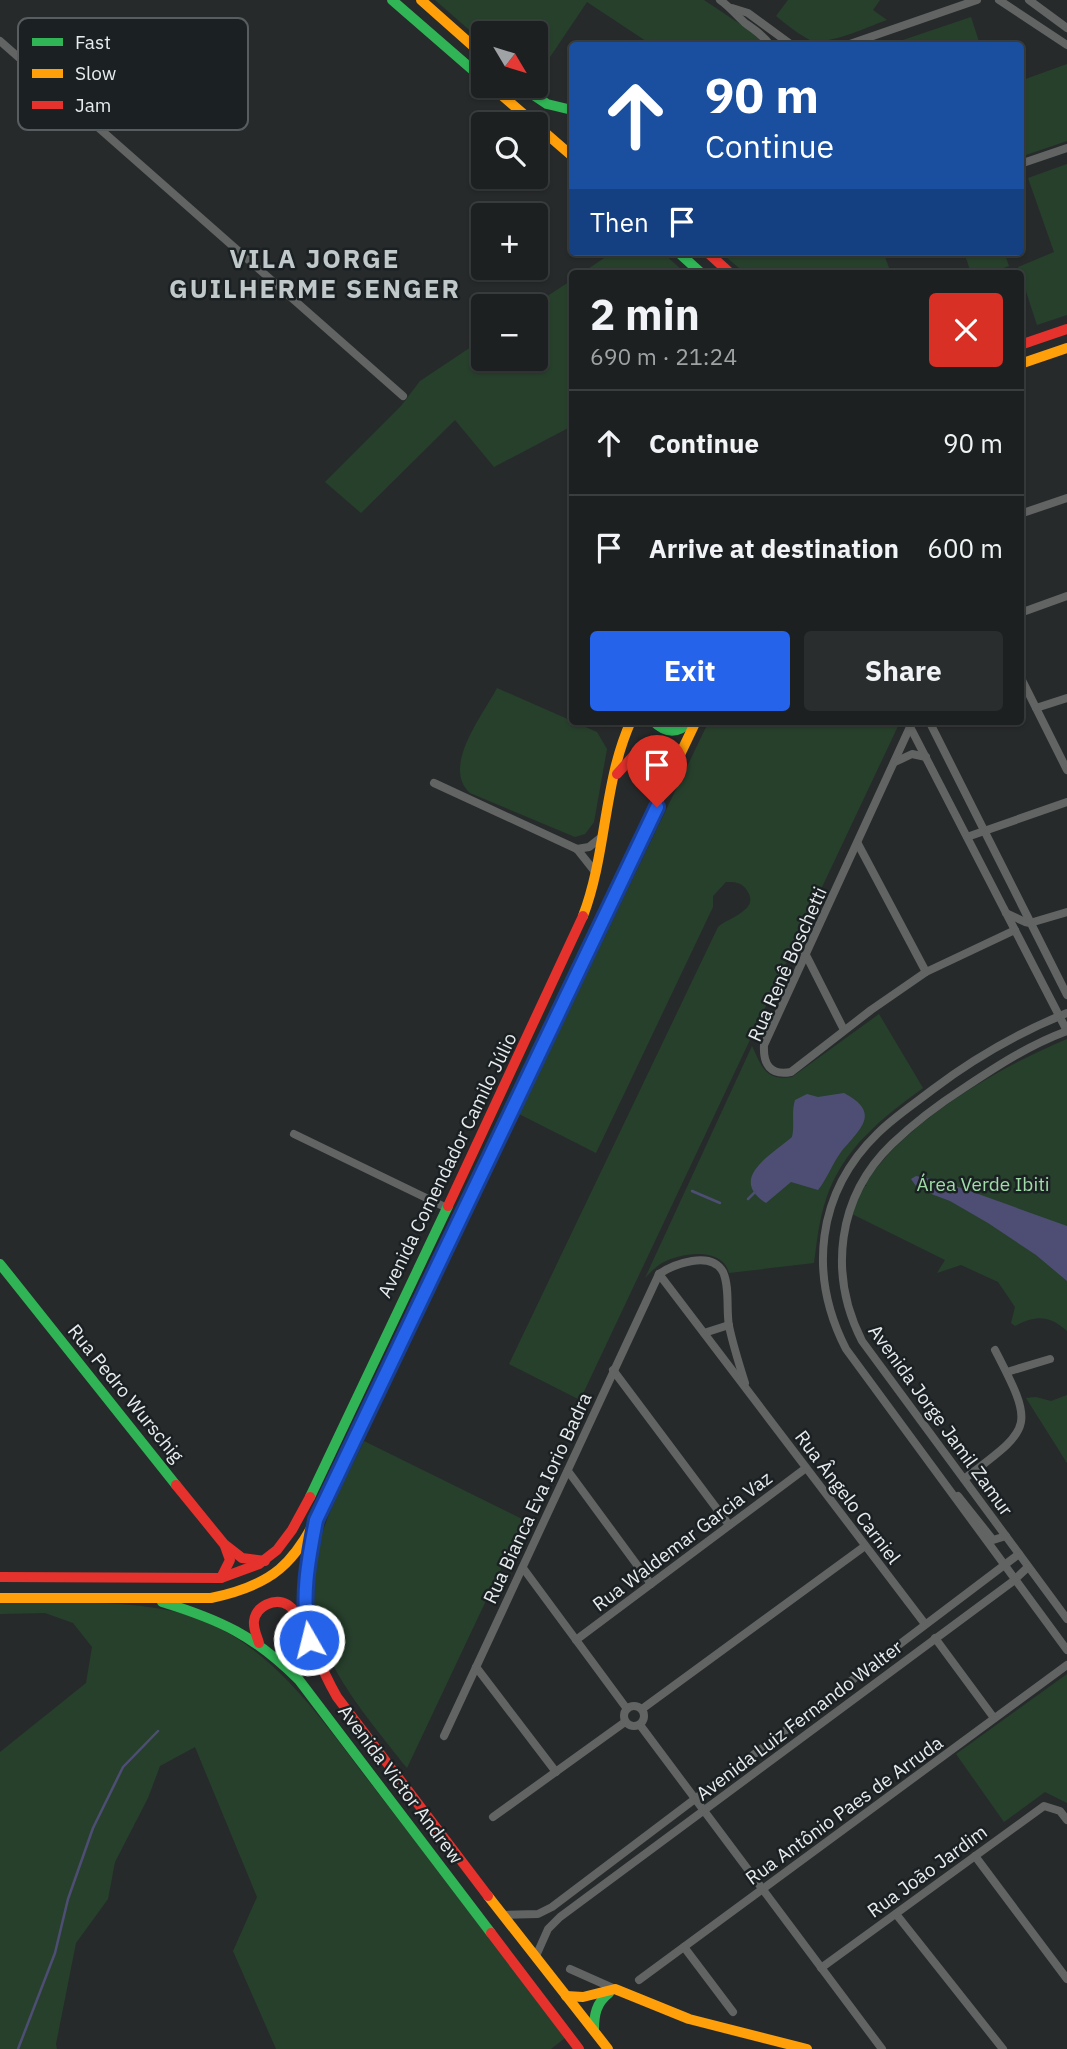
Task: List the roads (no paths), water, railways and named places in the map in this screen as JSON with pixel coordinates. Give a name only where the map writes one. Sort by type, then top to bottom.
[{"type":"main road","points":[[392,0],[471,69]]},
{"type":"main road","points":[[421,0],[471,44]]},
{"type":"main road","points":[[505,98],[569,152]]},
{"type":"main road","points":[[538,98],[547,104],[569,109]]},
{"type":"main road","points":[[682,256],[698,270]]},
{"type":"main road","points":[[711,256],[727,270]]},
{"type":"main road","points":[[1024,344],[1067,329]]},
{"type":"main road","points":[[1024,363],[1067,348]]},
{"type":"main road","name":"Avenida Comendador Camilo Júlio","points":[[0,1577],[221,1578],[248,1571],[265,1561],[289,1535],[300,1517],[577,933],[592,893],[610,785],[619,748],[629,725]]},
{"type":"main road","points":[[656,725],[660,729],[673,732],[682,731],[689,725]]},
{"type":"main road","name":"Avenida Comendador Camilo Júlio","points":[[0,1598],[211,1598],[240,1593],[264,1582],[296,1555],[316,1520],[663,793],[692,725]]},
{"type":"main road","points":[[610,785],[625,761],[636,751],[649,751],[660,759],[664,772],[663,793]]},
{"type":"main road","name":"Rua Pedro Wurschig","points":[[0,1264],[224,1544],[242,1558],[265,1561]]},
{"type":"main road","name":"Avenida Victor Andrew","points":[[316,1520],[304,1603],[309,1640],[322,1673],[608,2049]]},
{"type":"main road","points":[[221,1578],[230,1560],[224,1544]]},
{"type":"main road","name":"Avenida Victor Andrew","points":[[149,1599],[221,1622],[259,1643],[299,1679],[579,2049]]},
{"type":"main road","points":[[259,1643],[254,1629],[256,1614],[272,1601],[291,1606],[309,1640]]},
{"type":"main road","points":[[594,2030],[595,2009],[599,2002],[615,1989]]},
{"type":"main road","points":[[566,1996],[583,1997],[615,1989],[689,2019],[807,2049]]},
{"type":"street","points":[[720,0],[732,8],[748,13],[788,42]]},
{"type":"street","points":[[854,42],[951,4],[977,0]]},
{"type":"street","points":[[999,0],[1067,45]]},
{"type":"street","points":[[1029,0],[1067,28]]},
{"type":"street","points":[[1045,0],[1050,16]]},
{"type":"street","points":[[732,8],[742,21],[768,42]]},
{"type":"street","points":[[0,41],[18,57]]},
{"type":"street","points":[[101,130],[403,396]]},
{"type":"street","points":[[1024,163],[1067,148]]},
{"type":"street","points":[[1024,513],[1067,498]]},
{"type":"street","points":[[1024,612],[1067,596]]},
{"type":"street","points":[[1024,684],[1067,770]]},
{"type":"street","points":[[1036,708],[1067,698]]},
{"type":"street","name":"Rua Renê Boschetti","points":[[909,725],[858,845],[764,1045],[764,1061],[776,1072],[791,1072],[926,972],[1015,930]]},
{"type":"street","points":[[910,725],[1022,944],[1063,1015],[1067,1031]]},
{"type":"street","points":[[931,725],[1067,995],[1057,999],[1034,956],[1022,944]]},
{"type":"street","points":[[895,762],[912,754],[926,757]]},
{"type":"street","points":[[433,783],[577,849],[596,873]]},
{"type":"street","points":[[967,836],[1067,802]]},
{"type":"street","points":[[577,849],[589,847],[603,836]]},
{"type":"street","points":[[858,845],[926,972]]},
{"type":"street","points":[[851,860],[856,860],[872,870]]},
{"type":"street","points":[[1006,913],[1030,923],[1067,912]]},
{"type":"street","points":[[805,953],[845,1030]]},
{"type":"street","points":[[798,969],[805,967],[815,973]]},
{"type":"street","name":"Avenida Jorge Jamil Zamur","points":[[1063,1015],[958,1071],[877,1134],[839,1185],[829,1210],[823,1265],[827,1303],[834,1326],[852,1359],[1067,1650]]},
{"type":"street","points":[[1038,1027],[1042,1030],[1044,1040]]},
{"type":"street","name":"Avenida Jorge Jamil Zamur","points":[[1067,1031],[1003,1062],[947,1099],[892,1144],[863,1183],[852,1203],[842,1251],[842,1280],[846,1303],[853,1323],[869,1351],[1067,1619]]},
{"type":"street","points":[[294,1135],[447,1208]]},
{"type":"street","name":"Rua Ângelo Carniel","points":[[746,1390],[729,1325],[725,1279],[716,1265],[699,1261],[684,1262],[659,1274],[746,1390],[925,1624]]},
{"type":"street","name":"Rua Bianca Eva Iorio Badra","points":[[444,1737],[659,1274]]},
{"type":"street","points":[[704,1334],[729,1325]]},
{"type":"street","points":[[964,1479],[1016,1437],[1021,1426],[1023,1416],[1020,1404],[995,1350]]},
{"type":"street","points":[[1007,1372],[1050,1359]]},
{"type":"street","points":[[613,1370],[729,1525]]},
{"type":"street","name":"Rua Waldemar Garcia Vaz","points":[[576,1640],[806,1468]]},
{"type":"street","points":[[568,1471],[652,1584]]},
{"type":"street","name":"Avenida Jorge Jamil Zamur","points":[[943,1482],[963,1500],[993,1540],[1006,1536]]},
{"type":"street","points":[[642,1709],[865,1546]]},
{"type":"street","name":"Avenida Luiz Fernando Walter","points":[[503,1914],[538,1914],[552,1908],[694,1798],[1019,1555]]},
{"type":"street","name":"Avenida Luiz Fernando Walter","points":[[536,1956],[548,1929],[615,1876],[1028,1567]]},
{"type":"street","points":[[523,1568],[626,1709]]},
{"type":"street","points":[[991,1575],[1002,1589]]},
{"type":"street","points":[[1028,1598],[1044,1587]]},
{"type":"street","points":[[936,1638],[994,1718]]},
{"type":"street","name":"Rua Antônio Paes de Arruda","points":[[639,1980],[1067,1665]]},
{"type":"street","points":[[476,1667],[556,1772]]},
{"type":"street","points":[[626,1709],[636,1706],[642,1709]]},
{"type":"street","points":[[626,1709],[625,1722],[630,1726],[640,1725]]},
{"type":"street","points":[[640,1725],[644,1719],[642,1709]]},
{"type":"street","points":[[493,1817],[625,1722]]},
{"type":"street","points":[[640,1725],[882,2049]]},
{"type":"street","name":"Rua João Jardim","points":[[821,1968],[1044,1806],[1054,1807],[1067,1820]]},
{"type":"street","points":[[615,1876],[611,1875],[610,1870],[619,1855]]},
{"type":"street","points":[[975,1856],[1067,1979]]},
{"type":"street","points":[[896,1914],[1003,2049]]},
{"type":"street","points":[[684,1947],[733,2012]]},
{"type":"street","points":[[570,1969],[615,1989]]},
{"type":"water","points":[[844,1093],[862,1107],[864,1121],[821,1186],[818,1190],[791,1182],[766,1203],[755,1194],[751,1185],[752,1176],[765,1159],[792,1137],[795,1100],[807,1094],[818,1097]]},
{"type":"water","points":[[916,1176],[942,1181],[1067,1226],[1067,1281],[1036,1255],[988,1223],[950,1201],[916,1186],[911,1179]]},
{"type":"waterway","points":[[692,1191],[720,1203]]},
{"type":"waterway","points":[[748,1199],[755,1192]]},
{"type":"waterway","points":[[18,2049],[55,1953],[68,1899],[93,1828],[123,1767],[158,1731]]},
{"type":"district","name":"VILA JORGE GUILHERME SENGER","points":[[315,274]]},
{"type":"park label","name":"Área Verde Ibiti","points":[[983,1184]]}]
